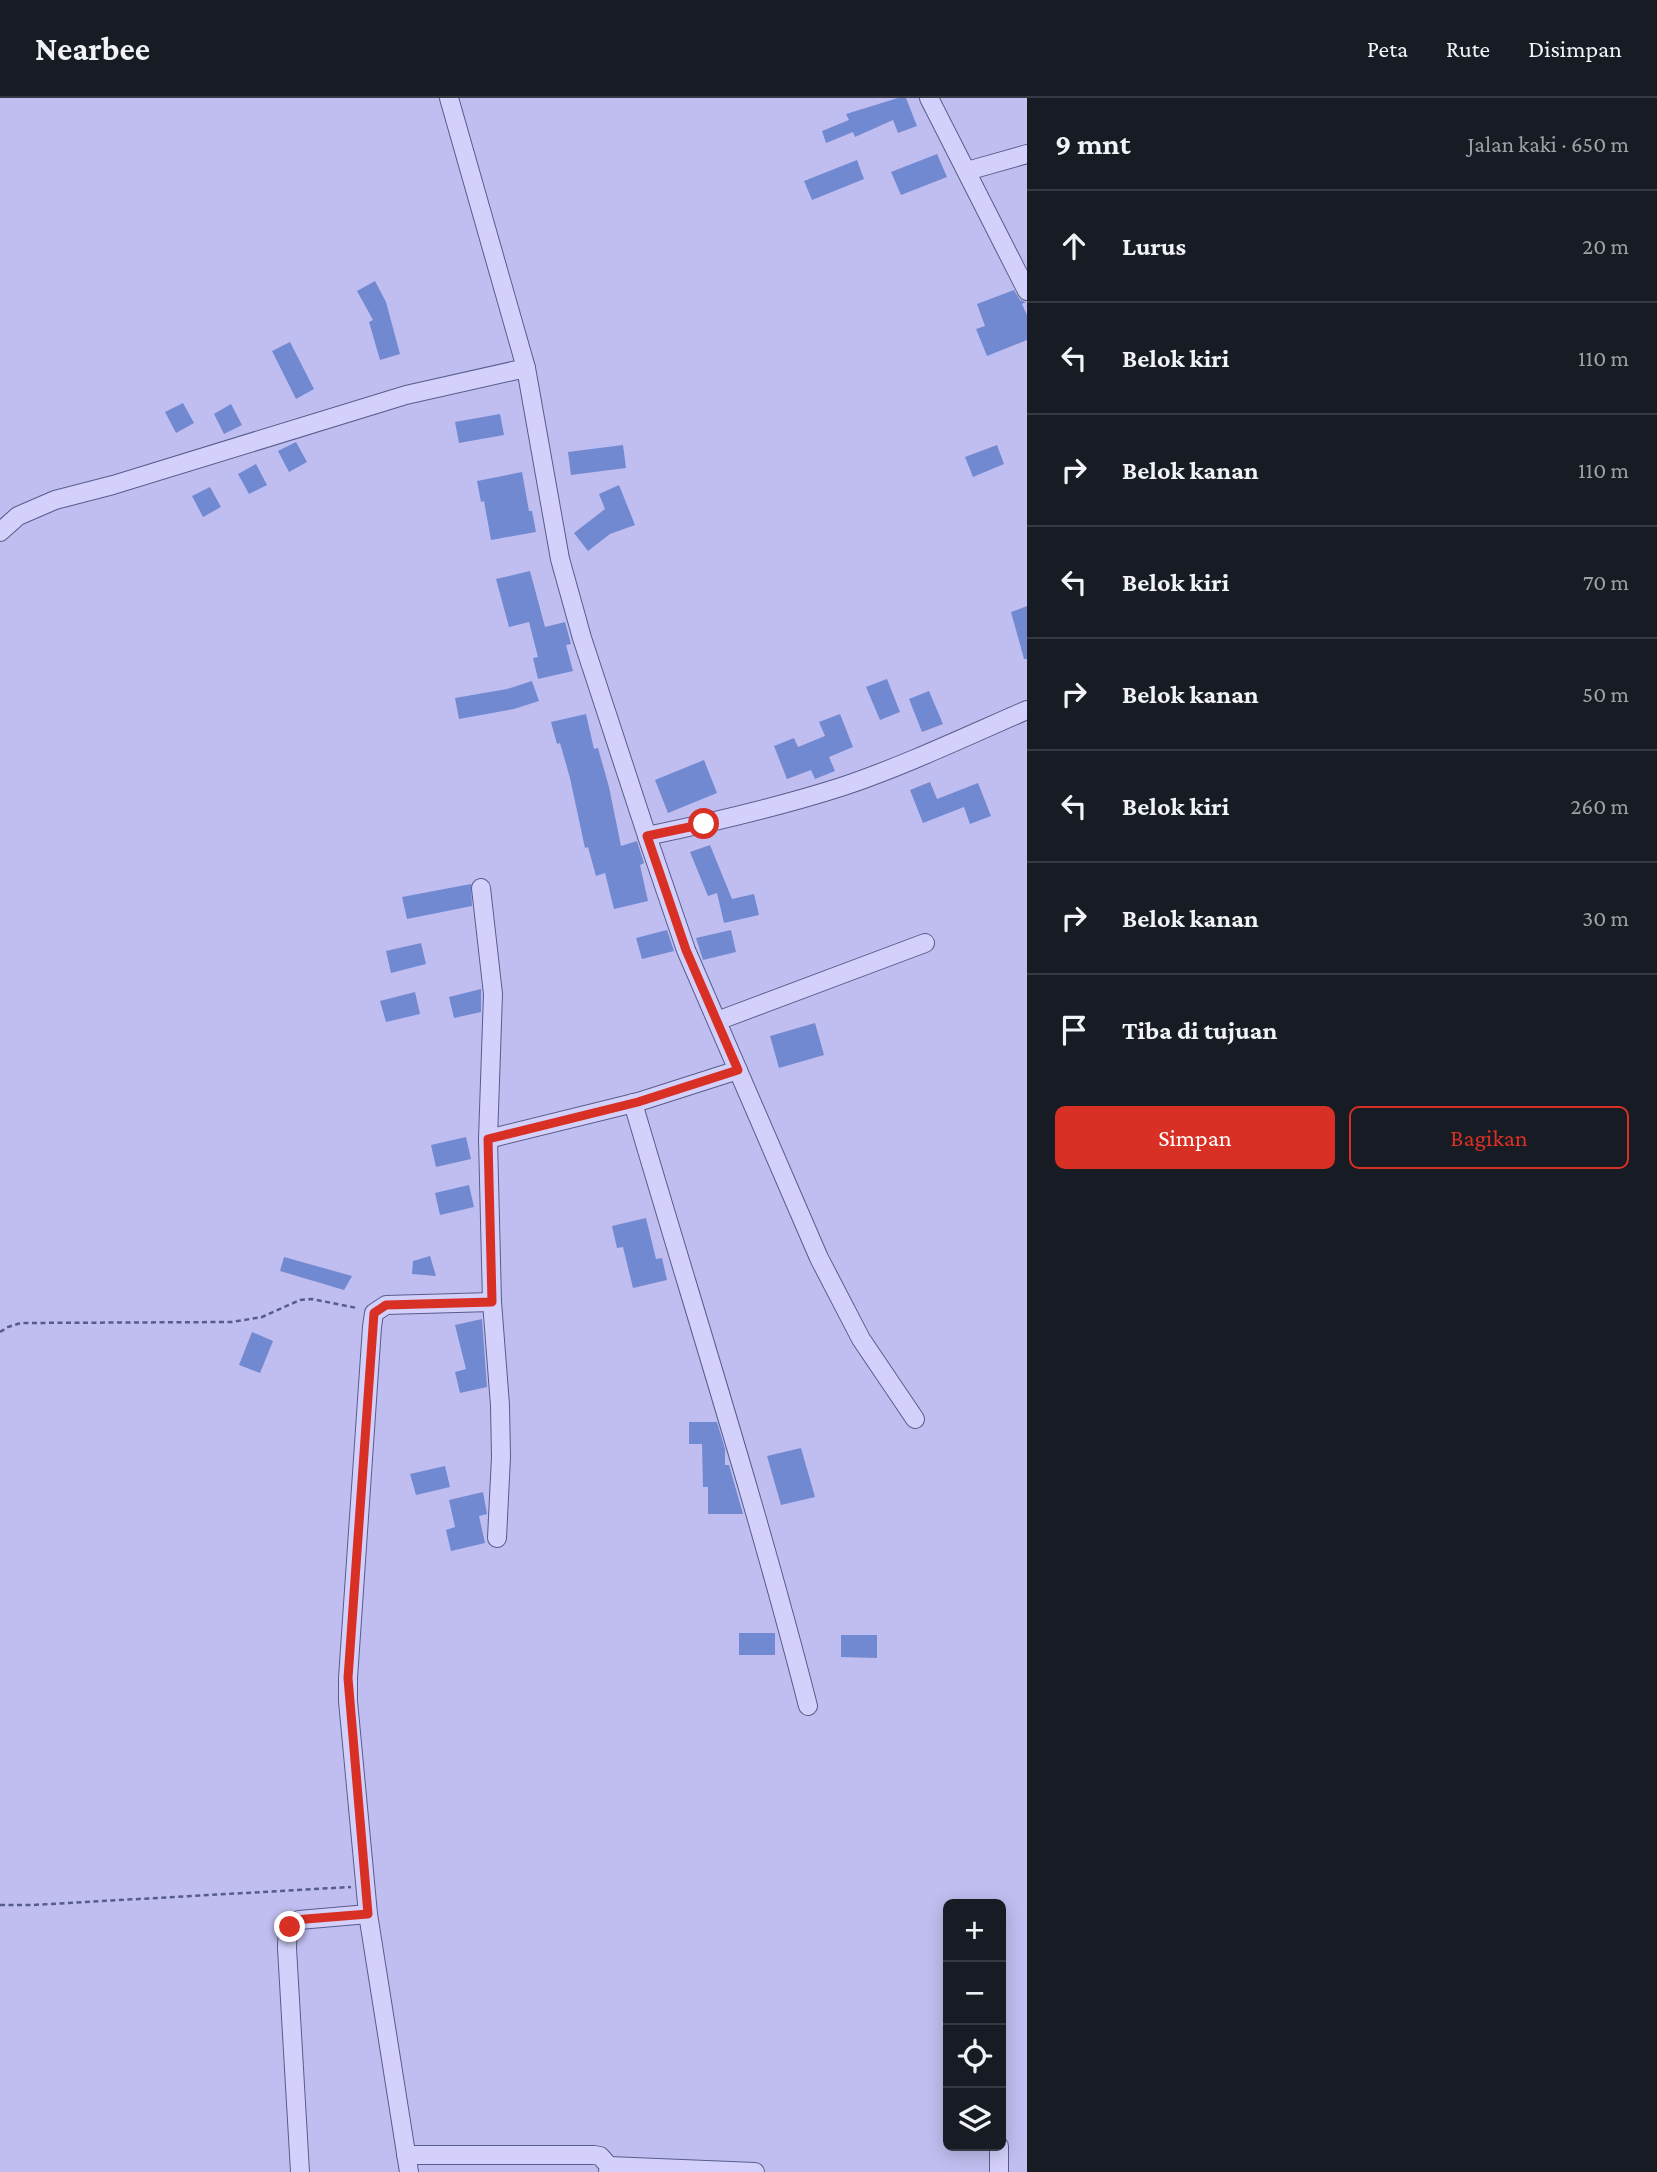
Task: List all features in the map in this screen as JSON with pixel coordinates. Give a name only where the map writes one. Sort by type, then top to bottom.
[{"type":"street","points":[[449,98],[526,368],[560,559],[582,638],[686,950],[819,1258],[861,1339],[915,1419]]},
{"type":"street","points":[[929,98],[1027,291]]},
{"type":"street","points":[[967,172],[1027,154]]},
{"type":"street","points":[[0,532],[18,516],[55,500],[113,485],[406,395],[526,368]]},
{"type":"street","points":[[647,836],[771,809],[845,785],[900,765],[1027,710]]},
{"type":"street","points":[[481,888],[494,994],[488,1139],[492,1302],[500,1405],[501,1457],[497,1538]]},
{"type":"street","points":[[717,1021],[925,943]]},
{"type":"street","points":[[488,1139],[633,1103],[738,1070]]},
{"type":"street","points":[[633,1103],[732,1430],[808,1706]]},
{"type":"street","points":[[492,1302],[386,1305],[374,1313],[348,1678],[364,1886],[407,2164],[594,2155],[600,2156],[609,2169],[755,2172]]},
{"type":"street","points":[[300,2172],[288,1933],[293,1923],[299,1920],[368,1914]]},
{"type":"street","points":[[999,2151],[999,2172]]},
{"type":"path","points":[[0,1332],[21,1323],[232,1322],[261,1317],[300,1300],[333,1303],[374,1313]]},
{"type":"path","points":[[0,1905],[364,1886]]},
{"type":"building","points":[[906,98],[917,126],[898,133],[893,120],[855,137],[853,132],[826,143],[822,131],[849,120],[846,114]]},
{"type":"building","points":[[937,154],[947,177],[901,195],[891,172]]},
{"type":"building","points":[[857,160],[864,179],[812,200],[804,181]]},
{"type":"building","points":[[375,281],[386,302],[400,354],[380,360],[369,322],[373,320],[357,291]]},
{"type":"building","points":[[1014,290],[1020,300],[1026,302],[1022,304],[1027,315],[1027,340],[987,356],[976,329],[985,326],[977,304]]},
{"type":"building","points":[[290,342],[314,389],[296,399],[272,351]]},
{"type":"building","points":[[183,403],[194,423],[176,433],[165,412]]},
{"type":"building","points":[[231,404],[242,425],[224,434],[214,414]]},
{"type":"building","points":[[500,414],[504,435],[459,443],[455,422]]},
{"type":"building","points":[[296,442],[307,462],[289,472],[278,451]]},
{"type":"building","points":[[623,445],[626,468],[571,475],[568,452]]},
{"type":"building","points":[[997,445],[1004,464],[973,477],[965,457]]},
{"type":"building","points":[[256,464],[267,485],[249,494],[238,474]]},
{"type":"building","points":[[522,472],[536,532],[491,540],[484,501],[481,502],[477,481]]},
{"type":"building","points":[[619,485],[635,525],[610,534],[588,551],[574,533],[605,509],[599,494]]},
{"type":"building","points":[[210,487],[221,507],[203,517],[192,496]]},
{"type":"building","points":[[530,571],[545,627],[565,622],[571,644],[566,645],[573,671],[538,679],[533,658],[538,657],[529,622],[509,627],[496,579]]},
{"type":"building","points":[[1027,606],[1027,659],[1024,659],[1011,612]]},
{"type":"building","points":[[887,679],[900,712],[880,720],[866,687]]},
{"type":"building","points":[[532,681],[539,701],[514,709],[459,719],[455,698],[507,689]]},
{"type":"building","points":[[929,691],[943,724],[922,732],[909,699]]},
{"type":"building","points":[[586,714],[594,749],[598,748],[609,787],[621,846],[637,841],[644,863],[640,865],[648,901],[614,909],[605,873],[596,876],[588,847],[585,848],[570,778],[551,722]]},
{"type":"building","points":[[840,714],[853,747],[829,757],[835,771],[815,779],[811,770],[787,779],[774,746],[794,738],[798,747],[825,736],[819,722]]},
{"type":"building","points":[[704,760],[717,793],[668,813],[655,780]]},
{"type":"building","points":[[930,782],[937,799],[978,783],[991,816],[970,824],[964,807],[923,823],[910,790]]},
{"type":"building","points":[[710,845],[732,899],[754,894],[759,915],[724,923],[717,893],[708,896],[690,852]]},
{"type":"building","points":[[471,884],[472,906],[407,919],[402,897]]},
{"type":"building","points":[[667,930],[674,951],[642,959],[636,938]]},
{"type":"building","points":[[731,930],[736,952],[703,960],[696,938]]},
{"type":"building","points":[[421,943],[426,964],[391,973],[386,951]]},
{"type":"building","points":[[481,989],[481,1012],[454,1018],[449,997]]},
{"type":"building","points":[[415,992],[420,1014],[386,1022],[380,1001]]},
{"type":"building","points":[[815,1023],[824,1055],[779,1068],[770,1036]]},
{"type":"building","points":[[466,1137],[471,1159],[436,1167],[431,1145]]},
{"type":"building","points":[[469,1185],[474,1207],[440,1215],[435,1193]]},
{"type":"building","points":[[646,1218],[656,1259],[662,1258],[667,1280],[633,1288],[623,1247],[617,1248],[612,1226]]},
{"type":"building","points":[[430,1256],[436,1276],[412,1274],[413,1261]]},
{"type":"building","points":[[284,1257],[352,1276],[344,1290],[280,1271]]},
{"type":"building","points":[[482,1319],[487,1387],[460,1393],[455,1372],[466,1369],[455,1325]]},
{"type":"building","points":[[252,1332],[273,1341],[260,1373],[239,1365]]},
{"type":"building","points":[[689,1422],[717,1422],[725,1449],[725,1465],[729,1465],[743,1514],[708,1514],[708,1487],[703,1487],[702,1444],[689,1444]]},
{"type":"building","points":[[801,1448],[815,1497],[781,1505],[767,1456]]},
{"type":"building","points":[[445,1466],[450,1487],[416,1495],[410,1474]]},
{"type":"building","points":[[483,1492],[487,1514],[479,1516],[485,1543],[451,1551],[446,1530],[455,1527],[449,1500]]},
{"type":"building","points":[[739,1633],[775,1633],[775,1655],[739,1655]]},
{"type":"building","points":[[841,1635],[877,1635],[877,1658],[841,1657]]},
{"type":"route","points":[[290,1927],[299,1920],[368,1914],[348,1678],[374,1313],[386,1305],[492,1302],[488,1139],[638,1102],[738,1070],[686,950],[647,836],[704,824]]}]
